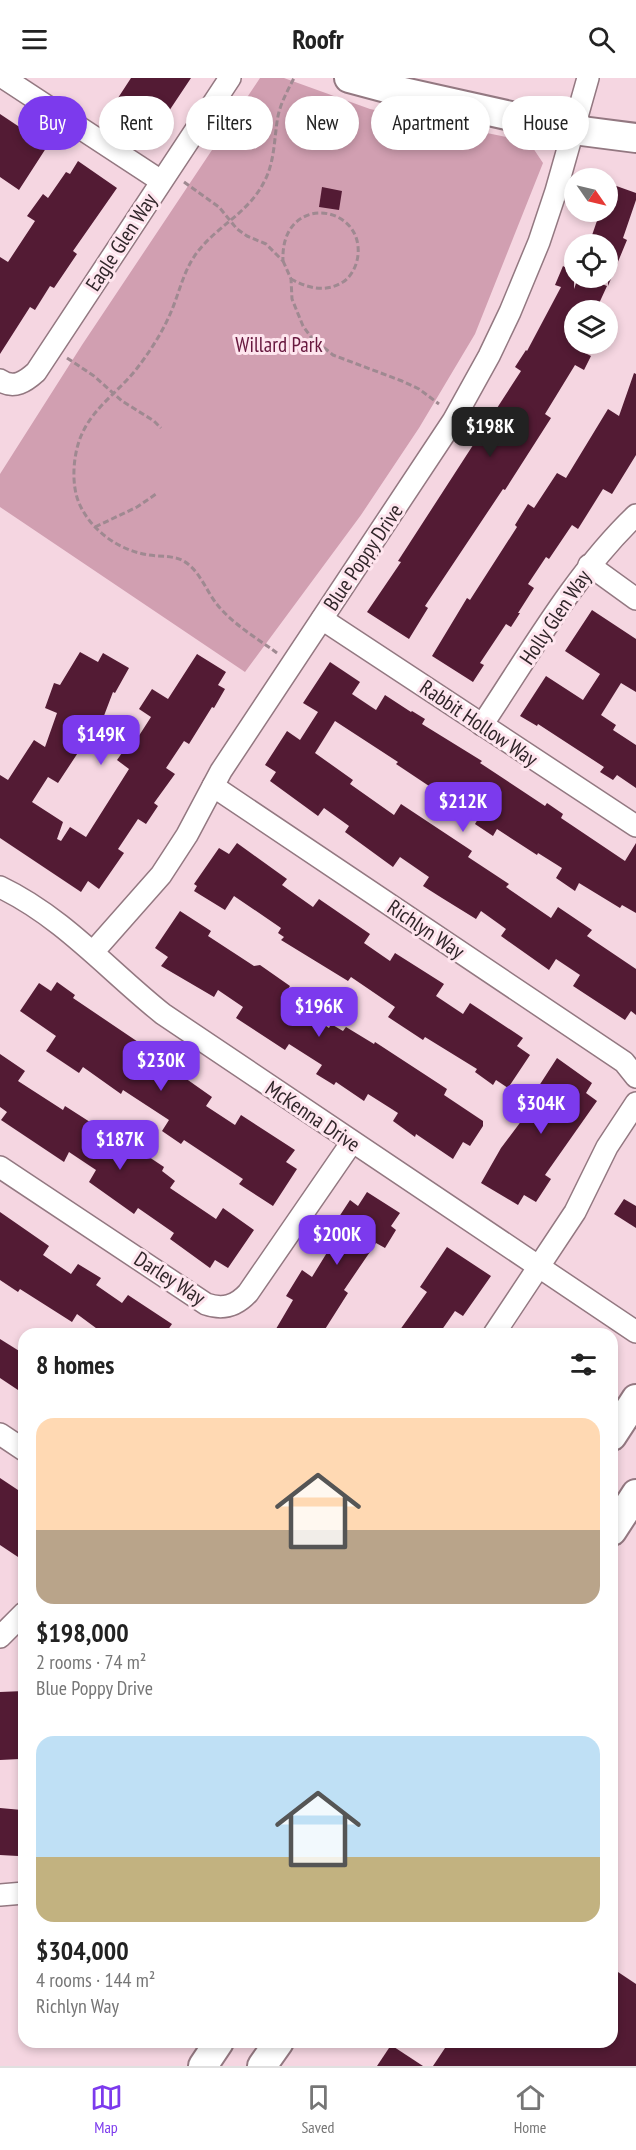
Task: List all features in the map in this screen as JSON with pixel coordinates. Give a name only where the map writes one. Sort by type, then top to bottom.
[{"type":"street","points":[[4,78],[169,179]]},
{"type":"street","name":"Eagle Glen Way","points":[[0,380],[16,385],[26,381],[36,372],[169,179],[230,78]]},
{"type":"street","points":[[349,78],[502,114]]},
{"type":"street","name":"Blue Poppy Drive","points":[[583,96],[588,78]]},
{"type":"street","points":[[589,132],[636,138]]},
{"type":"street","name":"Blue Poppy Drive","points":[[93,952],[161,875],[187,835],[213,786],[455,416],[489,356],[514,302],[539,242],[568,150]]},
{"type":"street","name":"Holly Glen Way","points":[[482,725],[589,565],[636,515]]},
{"type":"street","points":[[589,565],[636,599]]},
{"type":"street","name":"Rabbit Hollow Way","points":[[322,619],[636,826]]},
{"type":"street","name":"Richlyn Way","points":[[213,786],[624,1062],[636,1077]]},
{"type":"street","name":"McKenna Drive","points":[[0,887],[37,909],[93,952],[129,987],[163,1014],[636,1332]]},
{"type":"street","points":[[498,1328],[575,1212],[607,1147],[636,1102]]},
{"type":"street","name":"Darley Way","points":[[0,1167],[206,1304],[225,1307],[241,1300],[248,1293],[352,1142]]},
{"type":"street","points":[[618,1427],[636,1399]]},
{"type":"street","points":[[0,1434],[18,1446]]},
{"type":"street","points":[[618,1522],[636,1494]]},
{"type":"street","points":[[0,1636],[18,1619]]},
{"type":"street","points":[[0,1895],[18,1894]]},
{"type":"street","points":[[203,2066],[215,2048]]},
{"type":"street","points":[[262,2066],[275,2048]]},
{"type":"path","points":[[292,664],[231,620],[221,610],[189,565],[176,558],[128,549],[104,536],[80,504],[76,490],[77,449],[87,423],[138,367],[165,325],[197,253],[254,198],[265,181],[273,155],[280,107],[294,78]]},
{"type":"path","points":[[169,179],[219,207],[247,236],[266,244],[283,261]]},
{"type":"path","points":[[291,279],[308,287],[319,289],[330,288],[347,279],[353,271],[359,246],[355,234],[348,225],[338,217],[325,213],[313,213],[302,217],[292,225],[285,238],[282,250],[283,261],[291,279],[292,299],[303,326],[321,346],[333,355],[418,389],[455,416]]},
{"type":"path","points":[[51,348],[94,376],[129,406],[154,421],[161,428]]},
{"type":"path","points":[[95,527],[137,507],[156,494]]},
{"type":"green space","name":"Willard Park","points":[[260,78],[284,78],[334,96],[285,96],[285,150],[359,150],[359,105],[371,109],[371,150],[490,150],[490,134],[502,136],[502,150],[534,150],[543,163],[475,334],[419,428],[361,515],[245,672],[0,507],[0,474],[82,345],[212,150],[273,150],[273,96],[248,96]]},
{"type":"building","points":[[131,78],[191,78],[174,104],[174,96],[119,96]]},
{"type":"building","points":[[0,114],[18,126],[18,150],[45,150],[19,190],[0,177]]},
{"type":"building","points":[[78,161],[117,188],[73,251],[77,254],[54,288],[50,286],[35,310],[30,307],[0,354],[0,257],[8,262],[35,221],[27,216],[43,194],[48,198],[66,172],[70,174]]},
{"type":"building","points":[[322,187],[342,191],[339,210],[319,207]]},
{"type":"building","points":[[618,187],[636,193],[636,200],[623,238],[627,240],[618,262],[618,234],[592,234],[597,222],[618,222]]},
{"type":"building","points":[[563,266],[564,288],[606,288],[601,300],[564,300],[564,354],[591,356],[584,370],[575,365],[545,414],[551,418],[505,490],[503,489],[425,606],[428,608],[409,639],[367,612],[521,371],[515,367],[527,351],[561,287],[555,285]]},
{"type":"building","points":[[634,373],[636,374],[636,455],[612,494],[603,489],[578,529],[572,525],[549,559],[546,557],[528,584],[534,588],[518,613],[520,613],[511,627],[506,624],[480,663],[484,665],[473,682],[432,656],[467,598],[470,600],[517,527],[515,525],[528,504],[534,508],[557,473],[566,478],[608,409],[619,416]]},
{"type":"building","points":[[592,610],[636,639],[636,692],[621,683],[601,715],[616,725],[613,730],[636,745],[636,788],[617,775],[613,780],[600,772],[604,767],[538,724],[537,726],[520,716],[546,676],[583,700],[600,674],[565,651]]},
{"type":"building","points":[[80,652],[98,662],[103,653],[129,668],[115,693],[113,692],[94,742],[87,739],[58,783],[48,777],[32,802],[63,822],[57,839],[61,841],[70,827],[86,837],[129,769],[117,760],[129,743],[133,745],[151,717],[139,709],[152,689],[168,699],[197,654],[226,672],[218,685],[225,689],[214,708],[212,707],[189,744],[184,741],[166,768],[175,774],[154,803],[158,806],[146,824],[138,819],[118,849],[124,853],[99,889],[88,881],[81,892],[0,838],[0,775],[8,780],[34,740],[45,747],[57,713],[45,708],[54,683],[60,685]]},
{"type":"building","points":[[330,662],[360,682],[352,694],[376,710],[385,695],[412,711],[425,719],[422,724],[482,761],[480,763],[545,806],[547,803],[563,814],[561,818],[625,861],[636,843],[636,913],[622,905],[620,908],[579,883],[575,891],[556,878],[562,868],[497,829],[493,836],[475,824],[481,814],[444,790],[441,794],[396,764],[398,762],[335,721],[315,753],[353,780],[350,784],[394,815],[401,804],[472,851],[468,857],[509,884],[506,887],[551,918],[558,907],[592,930],[587,936],[636,969],[636,1015],[631,1011],[625,1020],[573,986],[580,975],[556,959],[549,970],[501,936],[506,929],[481,911],[476,919],[423,886],[429,877],[400,857],[393,867],[345,832],[349,826],[324,808],[318,816],[270,781],[276,772],[265,765],[287,731],[300,740],[318,712],[303,703]]},
{"type":"building","points":[[237,843],[287,879],[282,885],[313,907],[319,899],[370,934],[364,943],[390,961],[395,953],[444,984],[436,996],[463,1014],[470,1003],[523,1038],[517,1046],[530,1055],[508,1088],[496,1080],[493,1085],[475,1072],[477,1069],[425,1037],[423,1040],[388,1017],[395,1007],[351,977],[348,981],[281,940],[284,937],[278,933],[281,928],[234,896],[225,910],[194,891],[197,886],[194,884],[219,848],[229,854]]},
{"type":"building","points":[[180,911],[211,931],[208,936],[254,966],[260,965],[290,986],[283,997],[329,1028],[331,1024],[343,1031],[346,1027],[374,1044],[375,1042],[447,1089],[444,1095],[483,1121],[483,1126],[470,1146],[463,1142],[453,1159],[416,1134],[415,1137],[393,1121],[398,1113],[368,1094],[364,1101],[336,1082],[334,1085],[316,1074],[322,1065],[289,1044],[285,1050],[236,1018],[243,1007],[218,990],[214,997],[161,966],[168,957],[155,948]]},
{"type":"building","points":[[57,982],[75,995],[73,998],[144,1046],[137,1056],[163,1073],[168,1066],[212,1097],[206,1106],[235,1125],[241,1115],[295,1150],[286,1162],[297,1169],[273,1206],[239,1184],[243,1179],[184,1140],[181,1144],[162,1131],[169,1120],[123,1090],[121,1094],[83,1067],[79,1073],[46,1051],[56,1036],[20,1011],[39,983],[51,991]]},
{"type":"building","points":[[0,1054],[25,1071],[18,1081],[63,1110],[65,1106],[104,1131],[108,1125],[142,1148],[140,1151],[164,1167],[162,1171],[175,1181],[170,1188],[216,1219],[223,1208],[254,1230],[228,1268],[215,1260],[210,1268],[170,1239],[174,1233],[138,1208],[134,1214],[89,1182],[96,1170],[69,1152],[64,1162],[1,1120],[7,1112],[0,1107]]},
{"type":"building","points":[[557,1058],[592,1083],[586,1093],[597,1101],[545,1175],[551,1179],[536,1202],[524,1195],[518,1205],[481,1183],[501,1148],[540,1096],[535,1092]]},
{"type":"building","points":[[367,1192],[400,1213],[391,1226],[396,1230],[385,1248],[376,1243],[344,1290],[348,1293],[326,1328],[277,1328],[293,1300],[286,1296],[302,1270],[312,1277],[328,1251],[320,1246],[350,1200],[358,1206]]},
{"type":"building","points":[[624,1199],[636,1206],[636,1228],[614,1214]]},
{"type":"building","points":[[0,1212],[49,1246],[43,1255],[71,1274],[78,1264],[101,1278],[96,1285],[122,1303],[128,1295],[172,1324],[169,1328],[96,1328],[77,1314],[72,1322],[20,1289],[18,1292],[0,1280]]},
{"type":"building","points":[[447,1247],[491,1276],[463,1316],[455,1311],[443,1328],[401,1328],[427,1292],[420,1287]]},
{"type":"building","points":[[0,1339],[18,1350],[18,1390],[0,1378]]},
{"type":"building","points":[[0,1478],[18,1490],[18,1557],[0,1545]]},
{"type":"building","points":[[18,1691],[18,1759],[0,1760],[0,1692]]},
{"type":"building","points":[[0,1808],[18,1810],[18,1856],[0,1855]]},
{"type":"building","points":[[618,1972],[636,1984],[636,2066],[433,2066],[445,2048],[618,2048]]},
{"type":"building","points":[[389,2048],[396,2048],[423,2066],[377,2066]]}]
